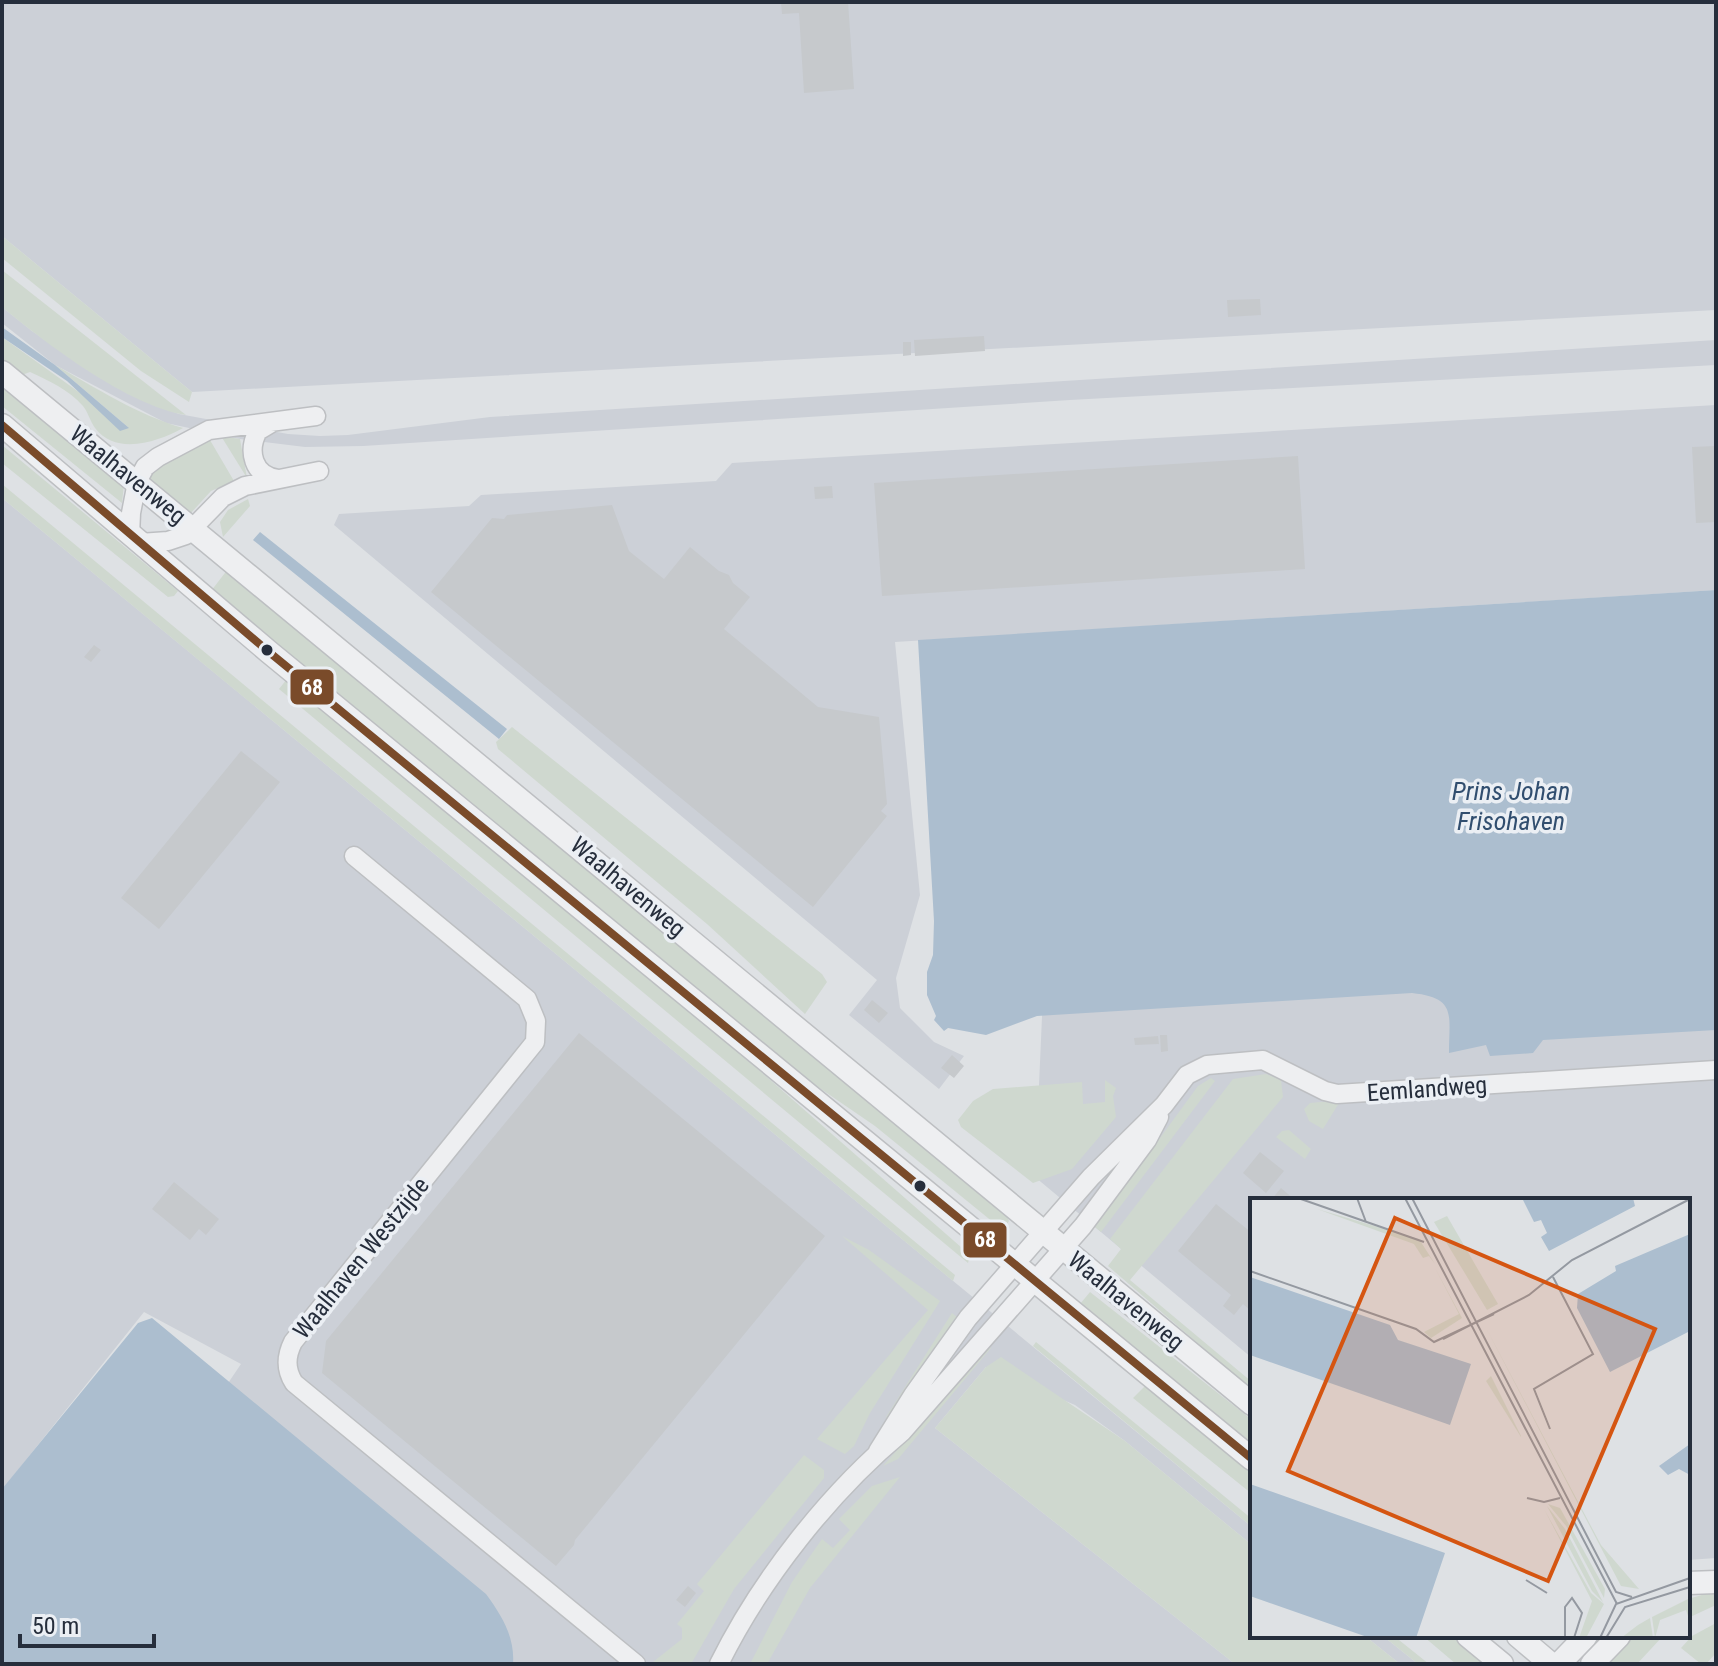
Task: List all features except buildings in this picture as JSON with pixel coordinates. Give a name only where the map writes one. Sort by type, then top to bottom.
[{"type":"street","name":"Waalhavenweg","points":[[2,372],[1250,1402]]},
{"type":"street","points":[[316,416],[209,430],[158,457],[145,467],[137,482],[131,513],[135,539],[168,541],[186,535],[223,497],[245,486],[319,471]]},
{"type":"street","points":[[278,479],[267,476],[257,467],[251,444],[262,427],[288,420]]},
{"type":"street","name":"Waalhavenweg","points":[[2,425],[420,776],[1250,1457]]},
{"type":"street","points":[[104,455],[131,460],[158,457]]},
{"type":"street","name":"Waalhaven Westzijde","points":[[354,856],[527,999],[536,1021],[535,1042],[293,1342],[287,1364],[289,1375],[294,1383],[636,1664]]},
{"type":"street","name":"Eemlandweg","points":[[878,1451],[968,1318],[1103,1164],[1164,1105],[1192,1071],[1207,1065],[1268,1061],[1308,1083],[1337,1094],[1716,1070]]},
{"type":"street","name":"Eemlandweg","points":[[878,1451],[902,1432],[1094,1212],[1147,1140],[1164,1105]]},
{"type":"street","points":[[719,1664],[759,1596],[799,1538],[878,1451]]},
{"type":"street","points":[[1470,1638],[1502,1664]]},
{"type":"street","points":[[1520,1638],[1551,1664]]},
{"type":"street","points":[[1559,1664],[1584,1638]]},
{"type":"street","points":[[1592,1664],[1617,1638]]},
{"type":"shaded area","points":[[2,2],[1716,2],[1716,310],[192,392],[2,236]]},
{"type":"shaded area","points":[[2,236],[192,392],[189,402],[141,371],[2,258]]},
{"type":"shaded area","points":[[2,270],[186,415],[139,400],[114,387],[20,322],[2,307]]},
{"type":"shaded area","points":[[2,307],[89,371],[157,406],[179,414],[288,434],[320,436],[490,417],[1716,340],[1716,365],[1070,400],[363,446],[305,447],[240,439],[166,423],[55,365],[2,323]]},
{"type":"shaded area","points":[[2,337],[129,428],[55,365],[134,408],[183,428],[138,444],[114,442],[104,437],[95,428],[83,406],[71,395],[30,372],[22,375],[2,361]]},
{"type":"shaded area","points":[[2,388],[124,484],[122,503],[2,406]]},
{"type":"shaded area","points":[[1716,405],[1716,590],[895,642],[920,895],[896,978],[900,1008],[934,1042],[964,1056],[939,1089],[849,1015],[877,980],[334,525],[339,514],[469,506],[481,495],[716,481],[732,463]]},
{"type":"shaded area","points":[[207,435],[234,481],[211,491],[190,514],[148,478],[173,454]]},
{"type":"shaded area","points":[[221,436],[240,439],[247,478]]},
{"type":"shaded area","points":[[2,445],[178,591],[174,596],[168,597],[2,463]]},
{"type":"shaded area","points":[[2,484],[955,1275],[953,1281],[2,498]]},
{"type":"shaded area","points":[[2,498],[1250,1525],[1250,1543],[1125,1441],[1075,1405],[986,1367],[935,1428],[1235,1664],[479,1664],[220,1395],[241,1364],[144,1312],[2,1490]]},
{"type":"shaded area","points":[[248,499],[250,506],[223,537],[220,522],[228,510]]},
{"type":"shaded area","points":[[228,569],[1006,1214],[1009,1221],[1004,1229],[875,1126],[802,1076],[211,591]]},
{"type":"shaded area","points":[[287,679],[751,1063],[970,1255],[968,1263],[279,689]]},
{"type":"shaded area","points":[[512,727],[822,974],[827,982],[805,1014],[707,924],[498,749],[496,742]]},
{"type":"shaded area","points":[[1716,917],[1716,1558],[1690,1560],[1690,1198],[1250,1198],[1250,1356],[1035,1177],[1045,948]]},
{"type":"shaded area","points":[[1266,1074],[1281,1080],[1283,1097],[1130,1280],[1250,1380],[1250,1388],[1108,1266],[1121,1249],[1110,1239],[1233,1079]]},
{"type":"shaded area","points":[[1716,1077],[1716,1080],[1339,1103],[1323,1129],[1309,1121],[1304,1109],[1310,1103],[1320,1102]]},
{"type":"shaded area","points":[[1211,1078],[1215,1081],[1101,1232],[1095,1227],[1198,1086]]},
{"type":"shaded area","points":[[1105,1080],[1116,1088],[1113,1096],[1116,1117],[1072,1169],[1033,1183],[961,1127],[958,1120],[973,1101],[993,1089],[1082,1082],[1083,1104],[1105,1102]]},
{"type":"shaded area","points":[[1289,1130],[1311,1149],[1305,1159],[1276,1137],[1282,1131]]},
{"type":"shaded area","points":[[842,1236],[869,1250],[940,1301],[870,1413],[854,1446],[845,1454],[817,1439],[928,1310]]},
{"type":"shaded area","points":[[1090,1292],[1250,1418],[1250,1442],[1080,1304]]},
{"type":"shaded area","points":[[952,1313],[958,1318],[888,1419],[886,1417]]},
{"type":"shaded area","points":[[1036,1342],[1250,1517],[1250,1525],[1033,1346]]},
{"type":"shaded area","points":[[989,1346],[991,1348],[898,1459],[883,1466]]},
{"type":"shaded area","points":[[1001,1357],[1125,1441],[1250,1543],[1250,1638],[1368,1638],[1400,1664],[1235,1664],[935,1428],[986,1367]]},
{"type":"shaded area","points":[[1147,1384],[1250,1468],[1250,1492],[1133,1398]]},
{"type":"shaded area","points":[[804,1455],[824,1470],[824,1478],[734,1589],[691,1664],[653,1662],[682,1639],[682,1628],[677,1624],[704,1591],[697,1584]]},
{"type":"shaded area","points":[[900,1477],[810,1588],[767,1664],[750,1664],[792,1582],[822,1539],[833,1548],[850,1530],[839,1519],[872,1486]]},
{"type":"shaded area","points":[[1716,1591],[1716,1605],[1690,1617],[1690,1598]]},
{"type":"shaded area","points":[[1716,1623],[1716,1653],[1706,1664],[1701,1664],[1681,1648],[1692,1636]]},
{"type":"shaded area","points":[[1368,1638],[1386,1638],[1418,1664],[1400,1664]]},
{"type":"shaded area","points":[[1386,1638],[1396,1638],[1429,1664],[1418,1664]]},
{"type":"shaded area","points":[[1425,1638],[1457,1638],[1489,1664],[1456,1664]]},
{"type":"shaded area","points":[[1628,1638],[1661,1638],[1637,1664],[1606,1664]]},
{"type":"water","points":[[2,327],[55,365],[129,428],[120,431],[67,381],[2,337]]},
{"type":"water","points":[[260,532],[507,729],[499,739],[253,540]]},
{"type":"water","name":"Prins Johan Frisohaven","points":[[1716,590],[1716,1030],[1543,1040],[1533,1053],[1490,1056],[1486,1045],[1449,1053],[1447,1010],[1437,999],[1412,993],[1037,1016],[986,1035],[948,1028],[944,1031],[934,1020],[936,1016],[927,995],[934,921],[918,640]]},
{"type":"water","points":[[152,1318],[486,1594],[506,1627],[512,1645],[513,1664],[2,1664],[2,1489],[138,1323]]},
{"type":"transit line","name":"68","points":[[2,425],[269,652],[1250,1457]]}]
